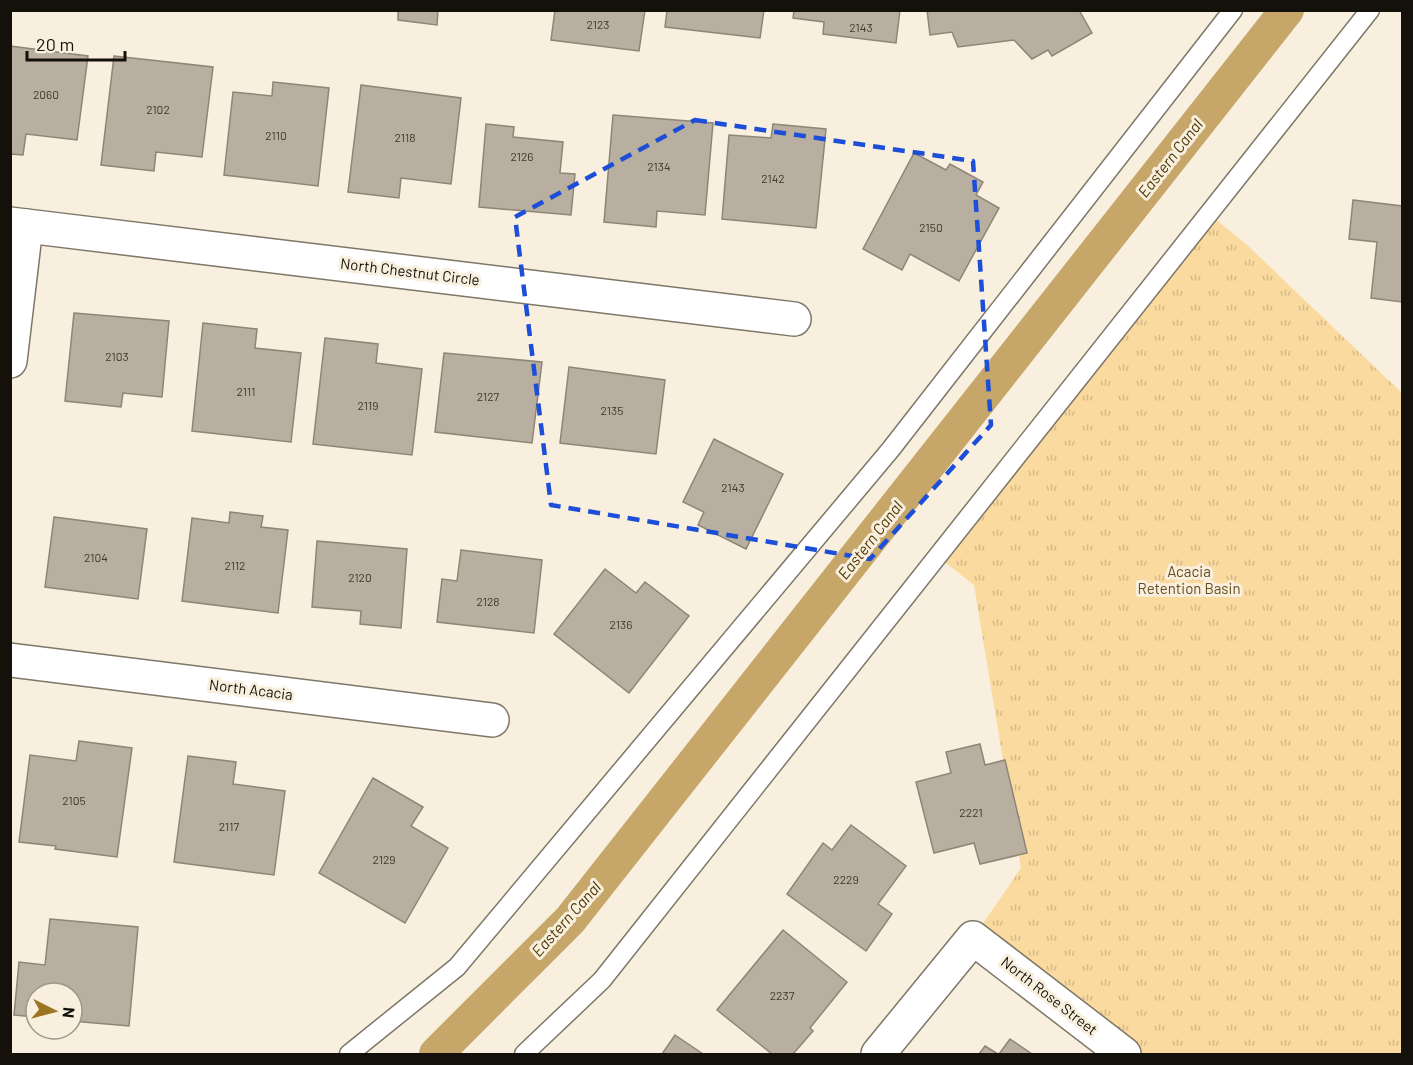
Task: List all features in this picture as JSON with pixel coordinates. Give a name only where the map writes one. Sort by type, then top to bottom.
[{"type":"street","name":"North Chestnut Circle","points":[[18,225],[794,319]]},
{"type":"street","points":[[10,362],[18,225]]},
{"type":"street","name":"North Acacia","points":[[10,660],[492,720]]},
{"type":"street","name":"North Rose Street","points":[[878,1054],[973,938],[1124,1054]]},
{"type":"lane","points":[[349,1054],[457,967],[891,449],[1233,10]]},
{"type":"lane","points":[[524,1054],[602,980],[1370,10]]},
{"type":"highlighted area","points":[[695,120],[973,161],[991,425],[870,559],[551,505],[515,217]]},
{"type":"green space","name":"Acacia Retention Basin","points":[[1208,213],[1246,244],[1402,393],[1402,1054],[1124,1054],[973,938],[1021,868],[974,585],[937,556]]},
{"type":"building","points":[[398,10],[438,10],[437,25],[398,20]]},
{"type":"building","points":[[555,10],[645,10],[639,51],[551,40]]},
{"type":"building","points":[[667,10],[764,10],[760,38],[665,27]]},
{"type":"building","points":[[794,10],[900,10],[896,43],[823,34],[824,22],[793,18]]},
{"type":"building","points":[[927,10],[1079,10],[1092,33],[1052,56],[1048,50],[1032,59],[1014,40],[958,47],[952,32],[930,35]]},
{"type":"building","points":[[10,46],[88,56],[77,140],[26,134],[23,155],[10,154]]},
{"type":"building","points":[[114,56],[213,67],[202,157],[156,152],[154,171],[101,165]]},
{"type":"building","points":[[273,82],[329,88],[318,186],[224,175],[233,92],[272,96]]},
{"type":"building","points":[[361,85],[461,98],[451,184],[401,178],[399,198],[348,192]]},
{"type":"building","points":[[613,115],[713,123],[705,215],[657,211],[656,227],[604,222]]},
{"type":"building","points":[[486,124],[514,127],[513,137],[563,142],[560,173],[575,174],[571,215],[479,207]]},
{"type":"building","points":[[773,124],[826,129],[816,228],[722,219],[729,135],[771,138]]},
{"type":"building","points":[[914,153],[946,170],[950,164],[983,182],[976,195],[999,208],[959,281],[910,254],[902,270],[863,249]]},
{"type":"building","points":[[1353,200],[1402,206],[1402,302],[1371,298],[1377,242],[1349,239]]},
{"type":"building","points":[[74,313],[169,321],[162,397],[123,393],[121,407],[65,401]]},
{"type":"building","points":[[203,323],[257,329],[255,348],[301,353],[291,442],[192,431]]},
{"type":"building","points":[[325,338],[378,344],[376,363],[422,369],[412,455],[313,444]]},
{"type":"building","points":[[444,353],[542,362],[532,443],[435,432]]},
{"type":"building","points":[[569,367],[665,380],[656,454],[560,443]]},
{"type":"building","points":[[714,439],[783,474],[746,549],[698,525],[704,512],[683,502]]},
{"type":"building","points":[[230,512],[263,516],[261,527],[288,530],[278,613],[182,601],[192,518],[229,523]]},
{"type":"building","points":[[54,517],[147,529],[138,599],[45,587]]},
{"type":"building","points":[[317,541],[407,549],[401,628],[360,624],[361,611],[312,607]]},
{"type":"building","points":[[461,550],[542,560],[534,633],[437,622],[442,579],[457,581]]},
{"type":"building","points":[[605,569],[636,593],[645,582],[689,616],[629,693],[554,634]]},
{"type":"building","points":[[79,741],[132,748],[117,857],[19,842],[30,755],[76,761]]},
{"type":"building","points":[[980,744],[985,765],[1005,760],[1027,853],[980,864],[974,843],[934,853],[916,782],[951,773],[946,752]]},
{"type":"building","points":[[188,756],[236,762],[233,784],[285,791],[274,875],[174,862]]},
{"type":"building","points":[[373,778],[423,807],[411,826],[448,848],[405,923],[319,873]]},
{"type":"building","points":[[851,825],[906,866],[878,904],[892,914],[866,951],[787,894],[823,843],[832,850]]},
{"type":"building","points":[[50,919],[138,927],[129,1026],[84,1022],[84,981],[24,981],[24,1016],[14,1015],[19,962],[45,965]]},
{"type":"building","points":[[783,930],[847,982],[810,1028],[813,1031],[793,1054],[772,1054],[717,1010]]},
{"type":"building","points":[[675,1035],[703,1054],[662,1054]]},
{"type":"building","points":[[1010,1039],[1032,1054],[999,1054]]},
{"type":"building","points":[[985,1046],[998,1054],[979,1054]]},
{"type":"waterway","name":"Eastern Canal","points":[[436,1054],[570,920],[1287,10]]}]
